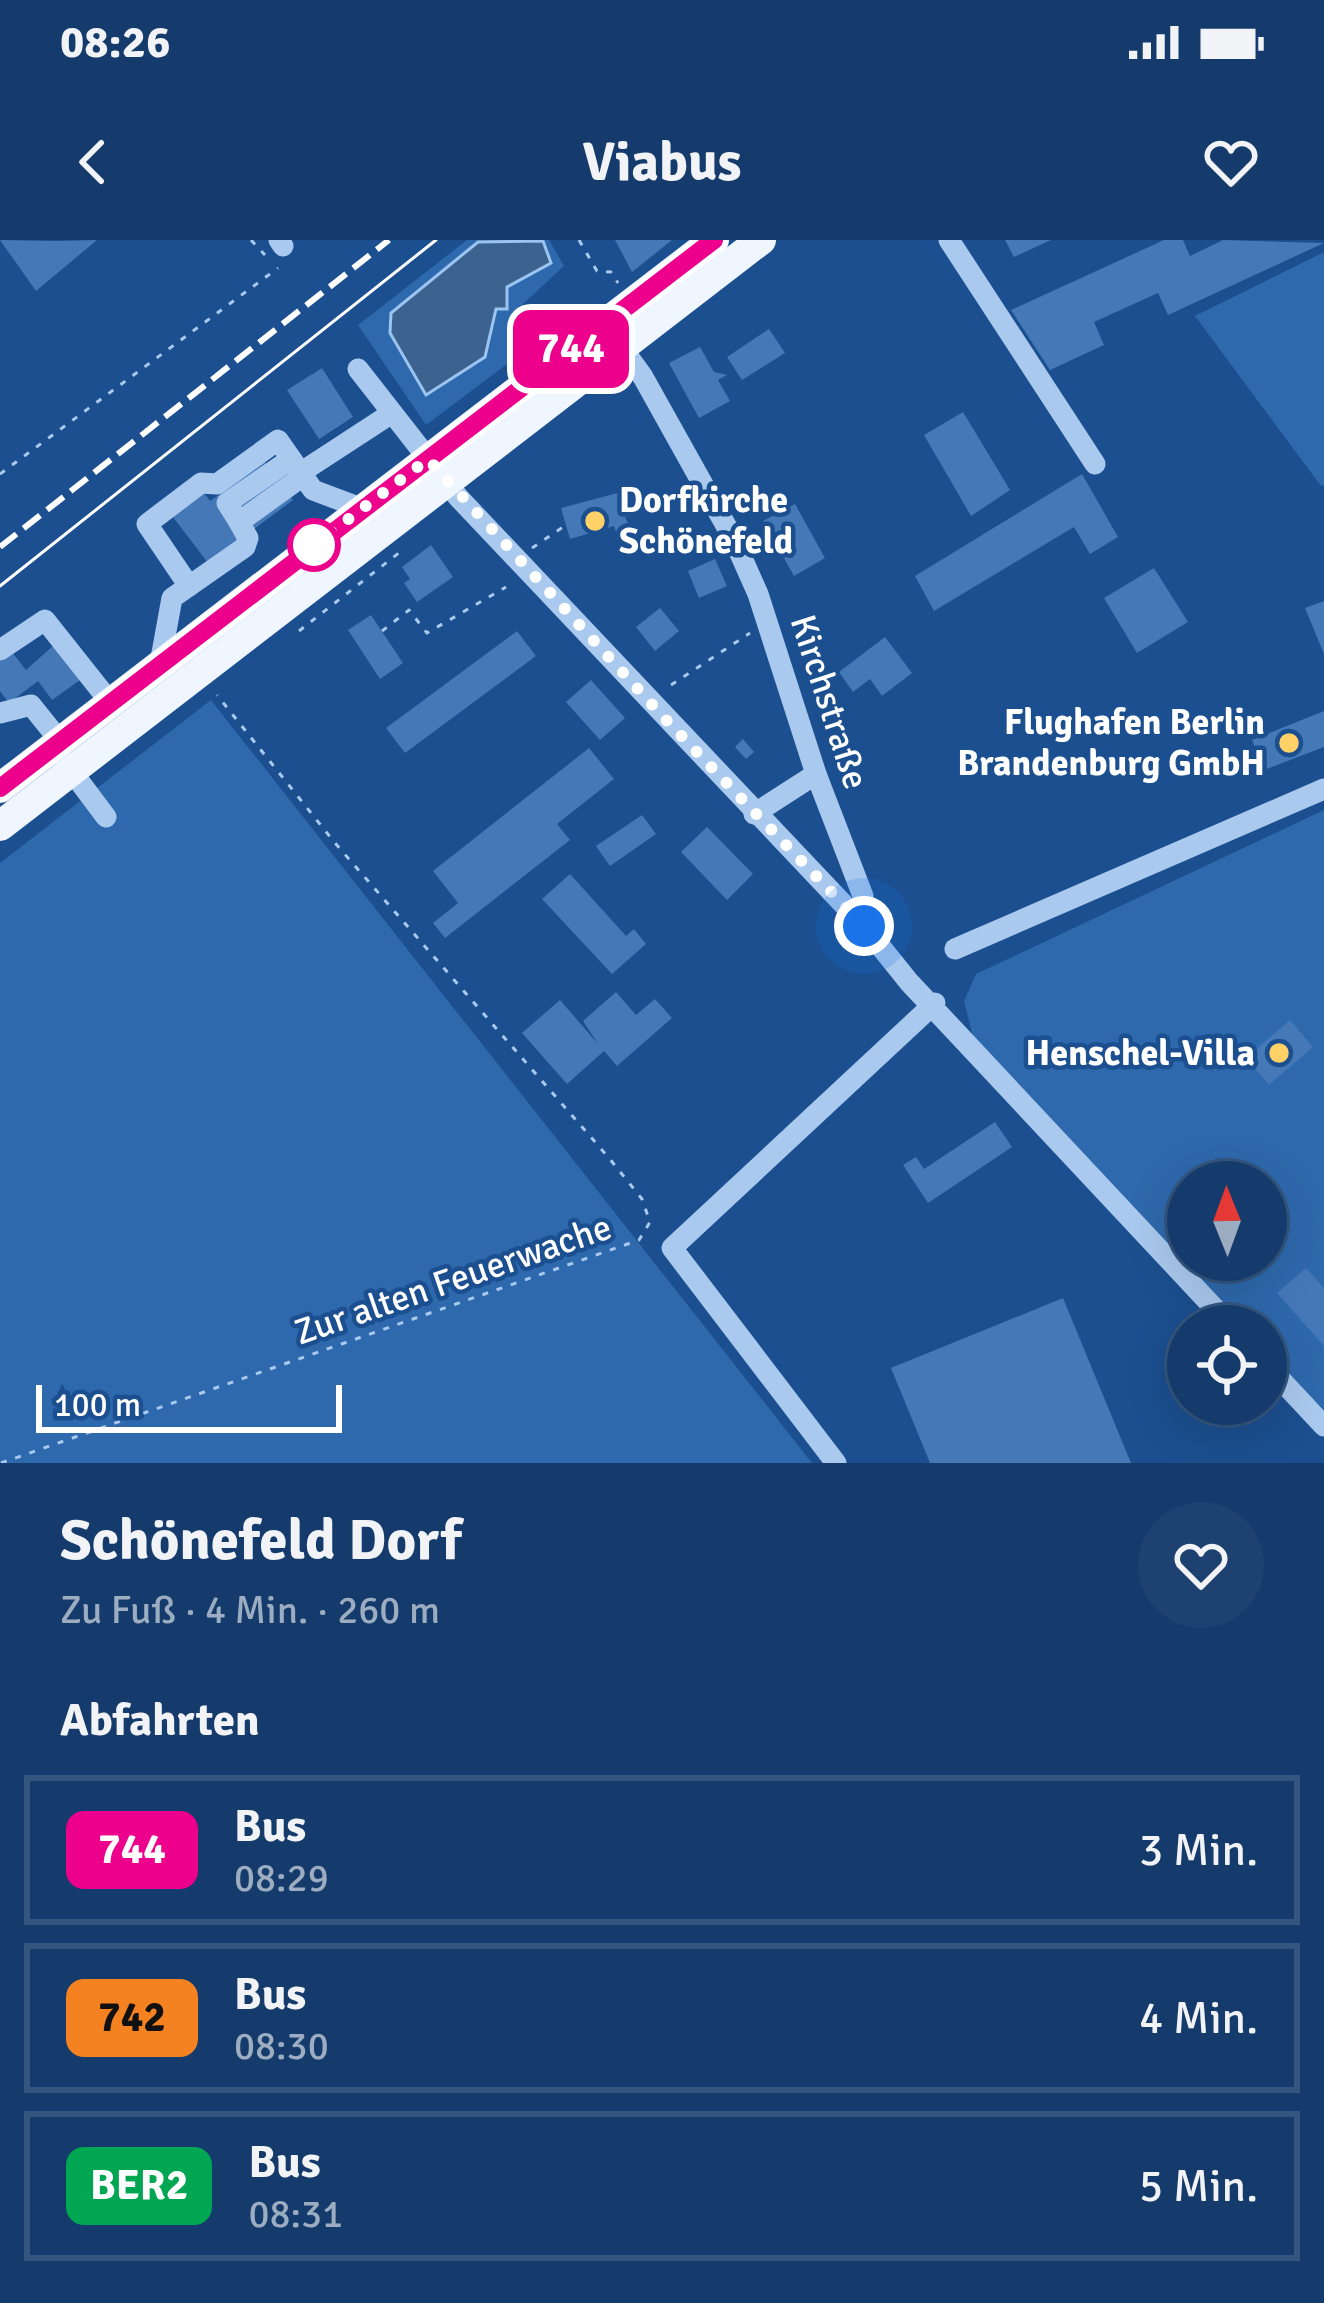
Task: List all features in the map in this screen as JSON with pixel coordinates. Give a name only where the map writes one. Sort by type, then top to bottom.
[{"type":"main road","points":[[0,826],[200,676],[589,335],[623,299],[714,240]]},
{"type":"main road","points":[[0,788],[361,508],[437,470],[616,351],[761,240]]},
{"type":"street","points":[[949,240],[1096,464]]},
{"type":"street","name":"Kirchstraße","points":[[589,335],[640,373],[734,540],[762,605],[816,774],[863,896],[864,926]]},
{"type":"street","name":"Kirchstraße","points":[[358,368],[437,470],[518,562],[864,926],[909,982],[935,1003],[1212,1305]]},
{"type":"street","points":[[160,664],[166,610],[172,598],[245,547],[248,538],[239,522],[298,469],[392,413]]},
{"type":"street","points":[[189,586],[147,524],[201,482],[218,484],[278,440],[313,490],[361,508]]},
{"type":"street","points":[[0,650],[45,620],[110,702]]},
{"type":"street","points":[[0,713],[31,705],[106,817]]},
{"type":"street","points":[[754,814],[816,774]]},
{"type":"street","points":[[955,949],[1319,798]]},
{"type":"street","points":[[836,1463],[672,1248],[935,1003]]},
{"type":"street","points":[[1287,1386],[1324,1426]]},
{"type":"path","points":[[578,240],[597,271],[611,272],[623,299]]},
{"type":"path","points":[[0,474],[269,276],[290,257],[281,243]]},
{"type":"path","points":[[518,562],[566,525]]},
{"type":"path","points":[[382,632],[410,610],[427,633],[506,587]]},
{"type":"path","points":[[671,685],[752,632]]},
{"type":"path","name":"Zur alten Feuerwache","points":[[1,1463],[639,1240],[650,1222],[642,1199],[609,1158],[335,843],[200,676]]},
{"type":"shaded area","points":[[467,240],[549,240],[564,266],[523,304],[539,340],[426,425],[358,325]]},
{"type":"shaded area","points":[[543,241],[551,263],[507,287],[507,309],[496,309],[485,357],[426,395],[390,333],[391,313],[478,242]]},
{"type":"shaded area","points":[[1324,252],[1324,485],[1321,486],[1195,316]]},
{"type":"shaded area","points":[[211,700],[812,1463],[0,1463],[0,863]]},
{"type":"shaded area","points":[[1324,810],[1324,1416],[1287,1376],[1287,1305],[1222,1305],[1199,1281],[1287,1281],[1287,1161],[1167,1161],[1167,1246],[973,1037],[964,1001],[976,974]]},
{"type":"building","points":[[0,240],[56,241],[97,240],[36,291]]},
{"type":"building","points":[[615,240],[672,240],[632,272]]},
{"type":"building","points":[[1005,240],[1051,240],[1014,257]]},
{"type":"building","points":[[1164,240],[1183,240],[1190,256],[1223,240],[1324,243],[1168,315],[1158,293],[1094,322],[1104,345],[1050,370],[1011,310]]},
{"type":"building","points":[[769,329],[785,353],[742,380],[727,357]]},
{"type":"building","points":[[700,347],[714,372],[727,375],[718,380],[730,401],[699,418],[669,363]]},
{"type":"building","points":[[322,368],[353,417],[319,439],[287,390]]},
{"type":"building","points":[[963,412],[1010,490],[971,516],[924,435]]},
{"type":"building","points":[[264,461],[293,500],[208,563],[173,517],[204,493],[210,501]]},
{"type":"building","points":[[1082,474],[1118,537],[1090,554],[1074,527],[934,611],[915,576]]},
{"type":"building","name":"Dorfkirche Schönefeld","points":[[625,491],[640,499],[635,515],[625,517],[641,550],[624,555],[614,526],[570,539],[561,508]]},
{"type":"building","points":[[795,504],[825,558],[794,576],[763,521]]},
{"type":"building","points":[[431,545],[453,577],[417,602],[404,583],[410,579],[402,567]]},
{"type":"building","points":[[715,559],[727,586],[699,598],[688,571]]},
{"type":"building","points":[[1154,568],[1188,622],[1137,653],[1104,598]]},
{"type":"building","name":"Flughafen Berlin Brandenburg GmbH","points":[[1324,601],[1324,654],[1305,608]]},
{"type":"building","points":[[660,608],[679,631],[655,651],[636,627]]},
{"type":"building","points":[[371,615],[403,663],[380,679],[348,630]]},
{"type":"building","points":[[517,631],[536,656],[405,753],[386,728]]},
{"type":"building","points":[[885,637],[912,673],[882,696],[870,679],[853,692],[839,672]]},
{"type":"building","points":[[54,645],[80,680],[52,700],[38,681],[9,703],[0,691],[0,660],[12,652],[26,670]]},
{"type":"building","points":[[591,680],[625,718],[600,740],[566,702]]},
{"type":"building","name":"Flughafen Berlin Brandenburg GmbH","points":[[1324,711],[1324,747],[1264,770],[1252,740]]},
{"type":"building","points":[[743,739],[754,752],[746,759],[735,747]]},
{"type":"building","points":[[589,748],[614,779],[557,824],[570,840],[445,938],[433,923],[458,903],[433,871]]},
{"type":"building","points":[[642,815],[656,834],[610,866],[596,846]]},
{"type":"building","points":[[707,827],[753,874],[727,900],[681,852]]},
{"type":"building","points":[[570,874],[626,936],[634,929],[646,944],[612,974],[542,899]]},
{"type":"building","points":[[616,992],[636,1015],[655,999],[672,1018],[617,1066],[604,1051],[567,1084],[522,1033],[560,1000],[598,1044],[583,1021]]},
{"type":"building","name":"Henschel-Villa","points":[[1290,1020],[1313,1047],[1269,1085],[1246,1058]]},
{"type":"building","points":[[995,1122],[1012,1147],[928,1203],[903,1165],[916,1157],[924,1169]]},
{"type":"building","points":[[1306,1268],[1324,1288],[1324,1346],[1277,1293]]},
{"type":"building","points":[[1063,1298],[1131,1463],[930,1463],[891,1368]]},
{"type":"tram line","points":[[0,586],[436,240]]},
{"type":"railway","points":[[0,547],[389,240]]},
{"type":"bus line","name":"744","points":[[0,788],[714,240]]},
{"type":"place","name":"Dorfkirche Schönefeld","points":[[595,521]]},
{"type":"place","name":"Flughafen Berlin Brandenburg GmbH","points":[[1289,743]]},
{"type":"place","name":"Henschel-Villa","points":[[1279,1053]]},
{"type":"route","points":[[314,545],[428,459],[668,722],[864,926]]}]
